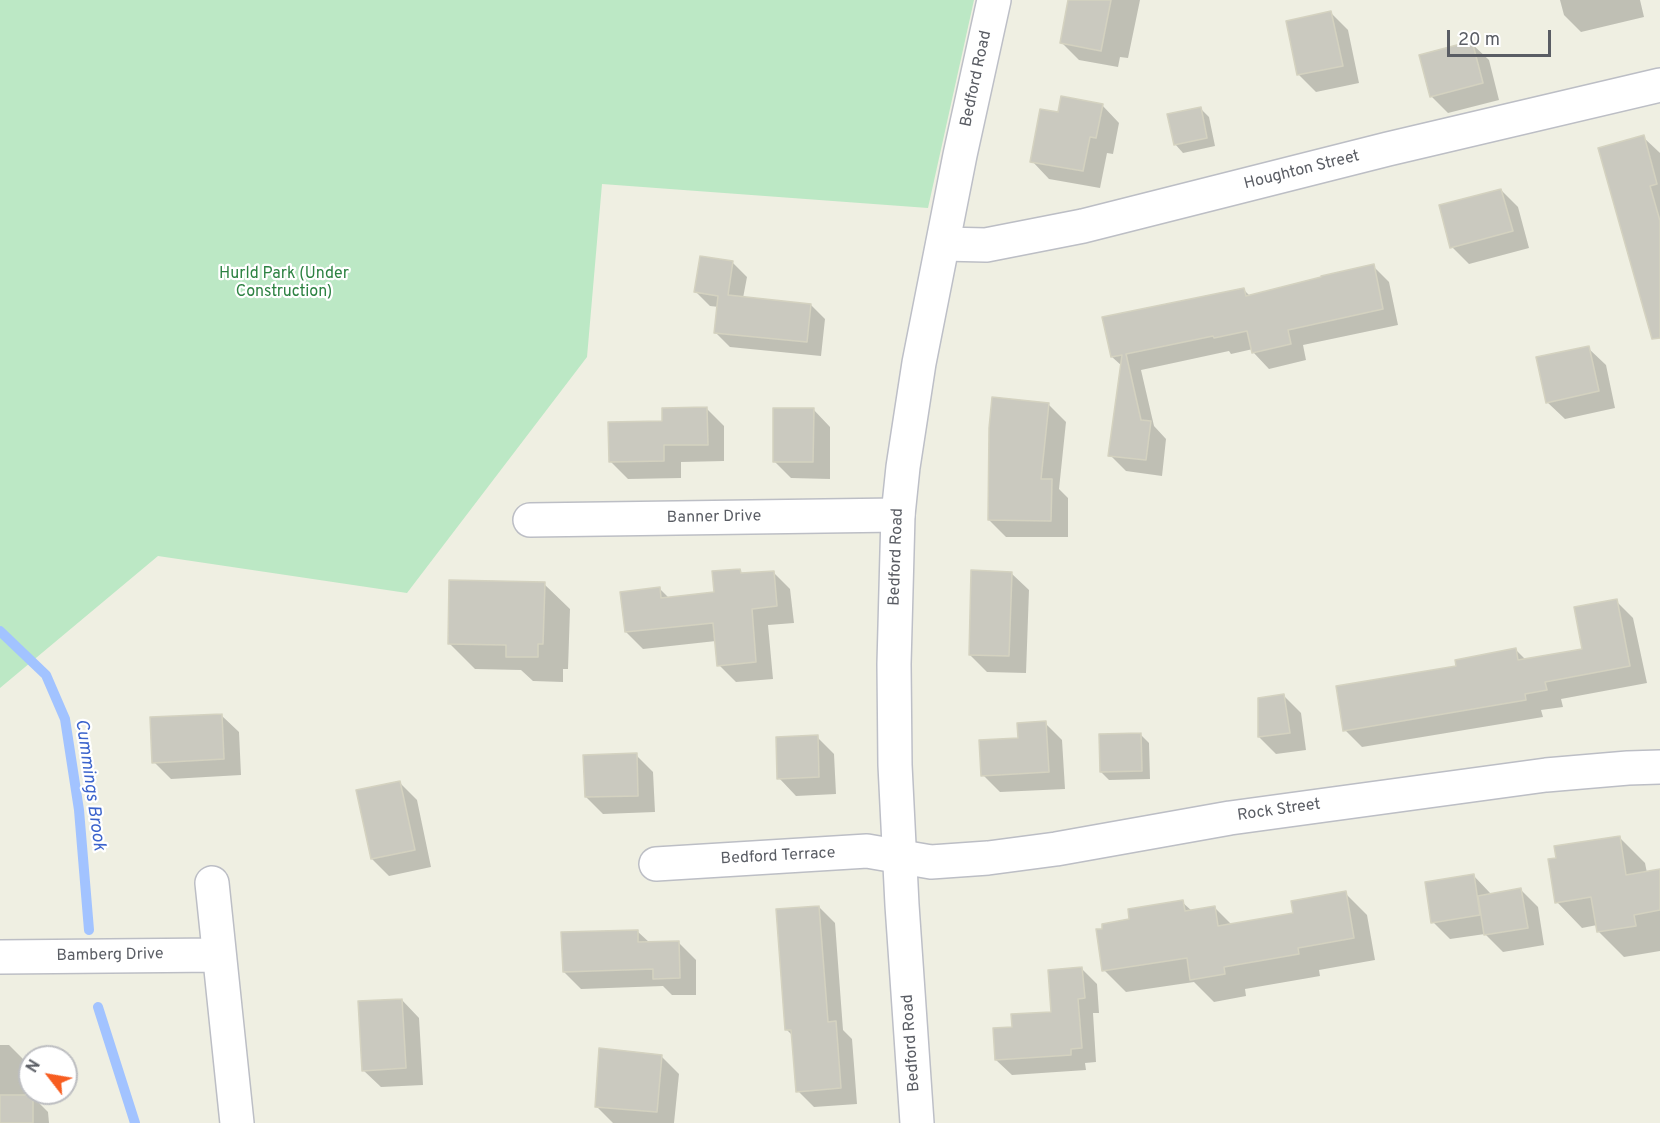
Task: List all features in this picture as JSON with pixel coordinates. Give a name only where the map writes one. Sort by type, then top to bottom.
[{"type":"street","name":"Bedford Road","points":[[917,1123],[895,765],[894,664],[898,515],[919,363],[994,0]]},
{"type":"street","name":"Houghton Street","points":[[943,244],[986,245],[1083,226],[1388,149],[1660,85]]},
{"type":"street","name":"Banner Drive","points":[[530,520],[898,515]]},
{"type":"street","name":"Rock Street","points":[[899,856],[931,862],[988,858],[1056,849],[1230,818],[1546,775],[1660,767]]},
{"type":"street","name":"Bedford Terrace","points":[[656,864],[867,851],[899,856]]},
{"type":"street","points":[[212,883],[237,1123]]},
{"type":"street","name":"Bamberg Drive","points":[[0,957],[219,955]]},
{"type":"green space","name":"Hurld Park (Under Construction)","points":[[0,0],[974,0],[928,208],[602,184],[587,357],[407,593],[158,556],[0,688]]},
{"type":"building","points":[[1068,0],[1111,0],[1101,51],[1060,43]]},
{"type":"building","points":[[1331,11],[1343,66],[1297,75],[1286,21]]},
{"type":"building","points":[[1472,41],[1483,83],[1430,97],[1419,55]]},
{"type":"building","points":[[1061,96],[1103,104],[1096,138],[1090,137],[1083,171],[1030,162],[1040,109],[1058,112]]},
{"type":"building","points":[[1201,107],[1207,138],[1174,145],[1167,114]]},
{"type":"building","points":[[1644,135],[1657,184],[1650,186],[1660,221],[1660,338],[1652,339],[1598,148]]},
{"type":"building","points":[[1501,189],[1513,231],[1450,248],[1439,205]]},
{"type":"building","points":[[700,256],[733,261],[728,295],[811,304],[807,342],[714,333],[718,296],[694,292]]},
{"type":"building","points":[[1374,264],[1383,309],[1288,330],[1291,344],[1252,353],[1247,331],[1126,354],[1141,420],[1151,421],[1146,460],[1108,456],[1122,355],[1111,357],[1102,317],[1244,288],[1246,296]]},
{"type":"building","points":[[1589,346],[1599,391],[1546,403],[1536,357]]},
{"type":"building","points":[[992,397],[1049,403],[1041,479],[1052,479],[1051,521],[988,520],[989,428]]},
{"type":"building","points":[[707,407],[708,445],[664,445],[664,461],[609,462],[608,422],[662,421],[662,408]]},
{"type":"building","points":[[773,408],[814,408],[813,462],[773,462]]},
{"type":"building","points":[[740,569],[741,573],[774,571],[777,606],[752,609],[756,662],[717,666],[713,623],[625,632],[620,592],[660,587],[661,598],[714,592],[712,571]]},
{"type":"building","points":[[971,570],[1012,572],[1009,656],[969,655]]},
{"type":"building","points":[[449,580],[545,582],[543,644],[538,644],[538,657],[506,657],[506,645],[448,644]]},
{"type":"building","points":[[1617,599],[1630,666],[1545,682],[1547,690],[1525,694],[1526,700],[1343,731],[1336,686],[1456,666],[1455,660],[1516,648],[1518,660],[1582,649],[1574,607]]},
{"type":"building","points":[[1284,694],[1290,733],[1258,737],[1258,698]]},
{"type":"building","points":[[222,714],[224,759],[152,763],[150,717]]},
{"type":"building","points":[[1046,721],[1049,772],[981,776],[979,740],[1018,738],[1017,723]]},
{"type":"building","points":[[1141,733],[1142,771],[1100,772],[1099,734]]},
{"type":"building","points":[[818,735],[819,777],[777,779],[776,737]]},
{"type":"building","points":[[637,753],[638,796],[585,797],[583,755]]},
{"type":"building","points":[[400,781],[415,850],[371,859],[356,790]]},
{"type":"building","points":[[1620,836],[1626,875],[1660,869],[1660,910],[1634,915],[1636,926],[1597,932],[1591,897],[1555,903],[1548,859],[1556,858],[1554,846]]},
{"type":"building","points":[[1474,874],[1480,915],[1431,923],[1425,882]]},
{"type":"building","points":[[1521,888],[1528,928],[1484,935],[1478,896]]},
{"type":"building","points":[[1346,891],[1354,938],[1298,948],[1299,954],[1224,967],[1225,974],[1190,980],[1187,958],[1102,971],[1096,929],[1102,929],[1102,924],[1129,919],[1128,909],[1183,900],[1185,911],[1215,906],[1218,926],[1293,913],[1291,901]]},
{"type":"building","points":[[819,906],[828,1022],[836,1021],[841,1088],[796,1092],[791,1030],[785,1030],[776,909]]},
{"type":"building","points":[[638,930],[638,942],[679,941],[680,978],[653,979],[653,969],[563,972],[561,932]]},
{"type":"building","points":[[1082,967],[1085,998],[1078,999],[1082,1048],[1071,1049],[1071,1055],[995,1060],[993,1028],[1012,1027],[1011,1014],[1051,1012],[1048,970]]},
{"type":"building","points":[[402,999],[406,1068],[362,1071],[358,1001]]},
{"type":"building","points":[[599,1048],[662,1055],[657,1112],[595,1107]]},
{"type":"building","points":[[0,1095],[18,1095],[18,1105],[33,1105],[33,1123],[0,1123]]},
{"type":"waterway","name":"Cummings Brook","points":[[0,631],[46,675],[65,719],[79,810],[89,930]]},
{"type":"waterway","name":"Cummings Brook","points":[[98,1007],[135,1123]]}]
